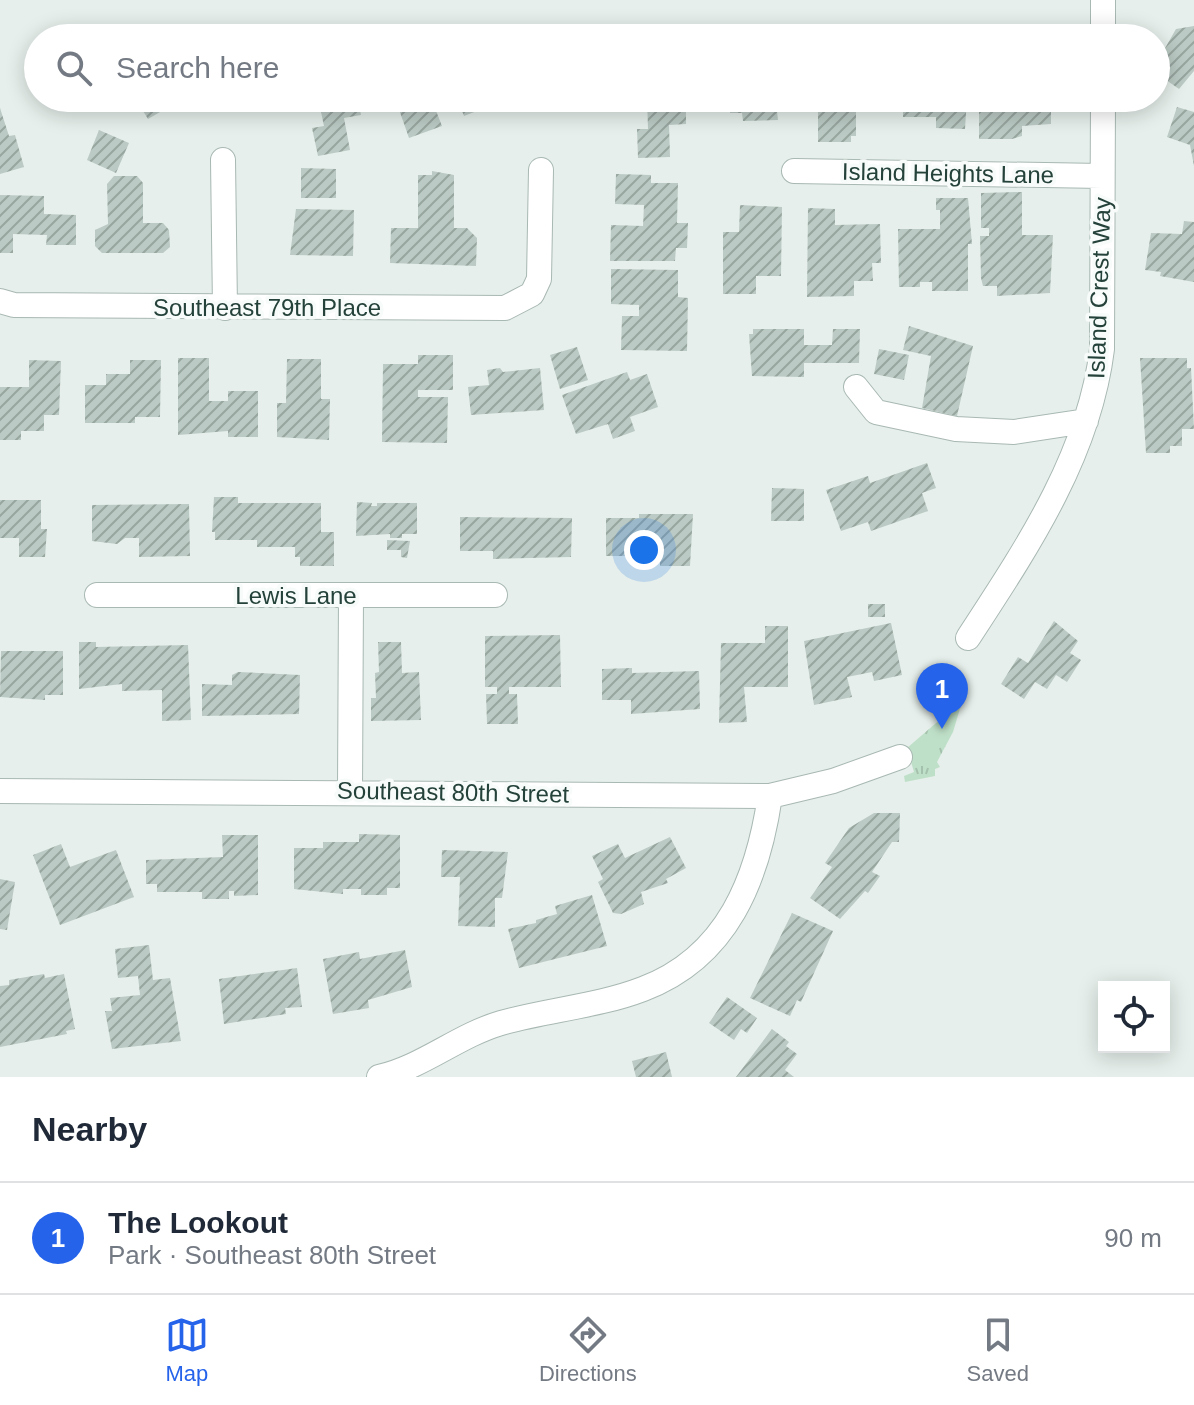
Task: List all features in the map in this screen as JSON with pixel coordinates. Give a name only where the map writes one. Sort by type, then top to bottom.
[{"type":"street","points":[[1103,0],[1103,24]]},
{"type":"street","name":"Island Crest Way","points":[[968,638],[1030,543],[1086,421],[1098,381],[1102,349],[1103,112]]},
{"type":"street","points":[[223,160],[225,308]]},
{"type":"street","name":"Southeast 79th Place","points":[[0,301],[14,305],[225,308],[505,308],[532,294],[539,279],[542,259],[541,170]]},
{"type":"street","name":"Island Heights Lane","points":[[794,171],[1102,176]]},
{"type":"street","points":[[856,387],[876,412],[956,429],[1014,432],[1086,421]]},
{"type":"street","name":"Lewis Lane","points":[[97,595],[495,595]]},
{"type":"street","points":[[350,791],[351,595]]},
{"type":"street","name":"Southeast 80th Street","points":[[0,791],[770,796],[833,781],[900,757]]},
{"type":"street","points":[[379,1077],[406,1071],[463,1037],[498,1024],[642,990],[678,973],[704,952],[752,880],[763,843],[770,796]]},
{"type":"green space","points":[[956,682],[964,695],[953,732],[937,762],[940,767],[935,769],[935,776],[905,782],[904,776],[914,772],[907,748],[943,717]]},
{"type":"building","points":[[1194,26],[1194,71],[1179,89],[1170,83],[1170,40],[1176,29]]},
{"type":"building","points":[[1177,107],[1194,112],[1194,166],[1190,145],[1167,137]]},
{"type":"building","points":[[0,108],[9,136],[15,135],[24,167],[0,174]]},
{"type":"building","points":[[144,112],[160,112],[148,119]]},
{"type":"building","points":[[321,112],[360,112],[361,115],[344,118],[350,150],[318,156],[312,128],[324,126]]},
{"type":"building","points":[[400,112],[436,112],[442,126],[409,138]]},
{"type":"building","points":[[647,112],[686,112],[686,124],[669,125],[670,157],[638,158],[637,129],[648,129]]},
{"type":"building","points":[[777,112],[778,120],[743,121],[742,113],[730,113]]},
{"type":"building","points":[[818,112],[856,112],[856,136],[851,136],[851,142],[818,142]]},
{"type":"building","points":[[903,112],[966,112],[965,129],[936,128],[936,117],[903,117]]},
{"type":"building","points":[[979,112],[1051,112],[1051,124],[1022,126],[1022,136],[979,139]]},
{"type":"building","points":[[99,130],[129,143],[116,173],[87,160]]},
{"type":"building","points":[[301,168],[336,169],[336,198],[301,198]]},
{"type":"building","points":[[432,171],[454,175],[454,228],[467,228],[477,238],[476,266],[390,263],[391,228],[418,228],[418,175],[432,175]]},
{"type":"building","points":[[616,174],[651,175],[651,183],[678,183],[677,223],[688,223],[687,248],[676,248],[675,261],[610,261],[611,225],[643,226],[644,205],[615,204]]},
{"type":"building","points":[[114,176],[137,176],[143,183],[143,223],[163,223],[169,230],[170,247],[163,253],[102,253],[95,246],[95,230],[108,224],[107,184]]},
{"type":"building","points":[[1022,192],[1022,235],[1053,235],[1050,293],[997,296],[997,286],[983,286],[981,278],[980,236],[989,236],[989,228],[981,228],[981,193]]},
{"type":"building","points":[[0,195],[44,196],[44,214],[76,215],[76,245],[46,245],[47,235],[13,234],[13,253],[0,253]]},
{"type":"building","points":[[936,198],[968,198],[972,244],[968,244],[968,291],[932,291],[932,282],[920,282],[920,287],[899,287],[898,229],[940,229],[940,210],[936,210]]},
{"type":"building","points":[[740,205],[782,207],[781,276],[756,276],[756,294],[723,294],[723,232],[739,232]]},
{"type":"building","points":[[808,208],[835,209],[835,225],[880,224],[881,263],[872,263],[873,281],[854,281],[854,296],[807,297]]},
{"type":"building","points":[[296,209],[354,210],[353,256],[290,255]]},
{"type":"building","points":[[1184,221],[1194,222],[1194,282],[1145,270],[1151,233],[1182,234]]},
{"type":"building","points":[[611,269],[678,270],[678,297],[688,298],[687,351],[621,350],[622,316],[639,316],[639,305],[611,304]]},
{"type":"building","points":[[909,326],[973,346],[957,416],[922,408],[931,356],[903,350]]},
{"type":"building","points":[[753,329],[804,329],[804,345],[832,345],[833,329],[860,329],[859,363],[804,363],[804,377],[752,376],[749,334],[753,334]]},
{"type":"building","points":[[577,347],[588,380],[560,389],[550,355]]},
{"type":"building","points":[[879,349],[909,355],[904,380],[874,374]]},
{"type":"building","points":[[418,355],[453,355],[453,390],[418,390],[418,397],[448,397],[447,443],[382,442],[383,364],[418,364]]},
{"type":"building","points":[[178,358],[209,358],[209,401],[228,401],[228,391],[258,391],[258,437],[228,437],[228,431],[178,435]]},
{"type":"building","points":[[1140,358],[1187,358],[1187,368],[1191,368],[1194,429],[1182,429],[1182,446],[1170,446],[1170,453],[1146,453]]},
{"type":"building","points":[[287,359],[321,359],[321,399],[330,399],[329,440],[277,437],[277,403],[286,403]]},
{"type":"building","points":[[29,360],[61,361],[59,415],[44,415],[44,431],[21,431],[21,440],[0,440],[0,387],[29,387]]},
{"type":"building","points":[[130,360],[161,360],[160,417],[135,417],[135,423],[85,423],[85,385],[106,385],[106,374],[130,374]]},
{"type":"building","points":[[500,368],[503,372],[540,368],[544,410],[471,415],[468,387],[489,385],[487,370]]},
{"type":"building","points":[[627,372],[630,380],[647,374],[658,407],[630,417],[635,431],[613,439],[608,424],[576,434],[562,395]]},
{"type":"building","points":[[927,463],[936,488],[922,493],[928,511],[871,531],[868,522],[841,531],[826,490],[868,476],[870,483]]},
{"type":"building","points":[[772,488],[804,489],[804,521],[771,521]]},
{"type":"building","points":[[214,497],[238,497],[238,503],[321,503],[321,532],[334,532],[334,566],[300,566],[300,557],[295,557],[295,547],[257,547],[257,540],[215,540],[215,532],[212,532]]},
{"type":"building","points":[[0,500],[41,500],[41,529],[47,529],[45,557],[19,557],[19,538],[0,538]]},
{"type":"building","points":[[357,502],[372,503],[371,506],[377,506],[377,503],[417,503],[417,534],[402,534],[402,538],[390,538],[390,534],[356,536]]},
{"type":"building","points":[[189,504],[190,556],[139,557],[139,538],[125,538],[117,544],[92,541],[92,505]]},
{"type":"building","points":[[639,514],[693,514],[690,566],[660,566],[660,560],[606,556],[606,518],[639,518]]},
{"type":"building","points":[[460,517],[572,518],[571,557],[493,559],[493,551],[460,551]]},
{"type":"building","points":[[387,540],[410,541],[407,558],[401,557],[401,550],[387,550]]},
{"type":"building","points":[[868,604],[885,604],[885,617],[868,617]]},
{"type":"building","points":[[1054,621],[1078,641],[1070,653],[1081,660],[1067,682],[1056,675],[1047,689],[1035,682],[1024,699],[1001,684],[1018,657],[1028,663]]},
{"type":"building","points":[[891,623],[902,675],[874,681],[872,672],[847,677],[852,697],[814,705],[804,641]]},
{"type":"building","points":[[765,626],[788,626],[788,687],[744,687],[747,722],[719,723],[721,643],[765,643]]},
{"type":"building","points":[[560,635],[561,687],[509,687],[509,694],[517,694],[518,724],[487,724],[486,694],[497,694],[497,687],[485,687],[485,636]]},
{"type":"building","points":[[79,642],[96,642],[96,647],[188,645],[191,720],[162,721],[162,690],[122,691],[122,684],[79,689]]},
{"type":"building","points":[[378,642],[401,642],[402,673],[419,672],[421,720],[371,721],[371,698],[376,698],[375,673],[379,672]]},
{"type":"building","points":[[1,651],[63,651],[63,695],[45,695],[45,700],[0,697]]},
{"type":"building","points":[[632,668],[632,673],[699,671],[700,709],[631,714],[631,700],[602,700],[602,669]]},
{"type":"building","points":[[238,672],[300,675],[299,714],[202,716],[202,684],[232,685],[232,675]]},
{"type":"building","points":[[874,813],[900,813],[899,842],[892,842],[872,872],[880,876],[868,893],[865,891],[840,919],[810,898],[832,867],[825,863],[849,828]]},
{"type":"building","points":[[359,834],[400,835],[400,888],[387,888],[387,895],[361,895],[361,889],[343,889],[343,894],[294,889],[294,848],[323,848],[323,842],[359,842]]},
{"type":"building","points":[[222,835],[258,835],[258,895],[234,896],[234,891],[229,891],[229,899],[202,899],[202,892],[157,892],[157,884],[146,884],[146,860],[223,857]]},
{"type":"building","points":[[670,837],[686,868],[666,879],[668,883],[641,892],[644,904],[621,914],[613,913],[598,882],[603,879],[592,856],[618,844],[625,858]]},
{"type":"building","points":[[61,844],[70,867],[116,850],[134,897],[60,925],[33,855]]},
{"type":"building","points":[[442,850],[508,852],[502,898],[495,898],[495,927],[458,926],[460,877],[441,877]]},
{"type":"building","points":[[0,879],[15,882],[7,930],[0,929]]},
{"type":"building","points":[[592,895],[607,946],[519,968],[508,929],[536,923],[536,920],[557,914],[555,906]]},
{"type":"building","points":[[792,913],[833,931],[801,1002],[797,1000],[790,1016],[750,998]]},
{"type":"building","points":[[149,945],[153,980],[170,978],[181,1041],[112,1049],[105,1011],[112,1011],[110,998],[140,995],[138,976],[118,978],[115,949]]},
{"type":"building","points":[[405,950],[412,987],[368,1000],[369,1008],[333,1014],[323,959],[359,952],[360,959]]},
{"type":"building","points":[[297,968],[302,1007],[285,1008],[286,1014],[224,1024],[219,979]]},
{"type":"building","points":[[44,974],[45,978],[64,974],[75,1029],[66,1031],[67,1034],[0,1047],[0,986],[9,985],[9,980]]},
{"type":"building","points":[[727,997],[757,1018],[747,1033],[741,1029],[734,1040],[709,1023]]},
{"type":"building","points":[[772,1029],[789,1042],[786,1046],[797,1054],[785,1070],[794,1077],[736,1077]]},
{"type":"building","points":[[666,1052],[672,1077],[636,1077],[632,1061]]},
{"type":"place","name":"The Lookout","points":[[942,729]]}]
